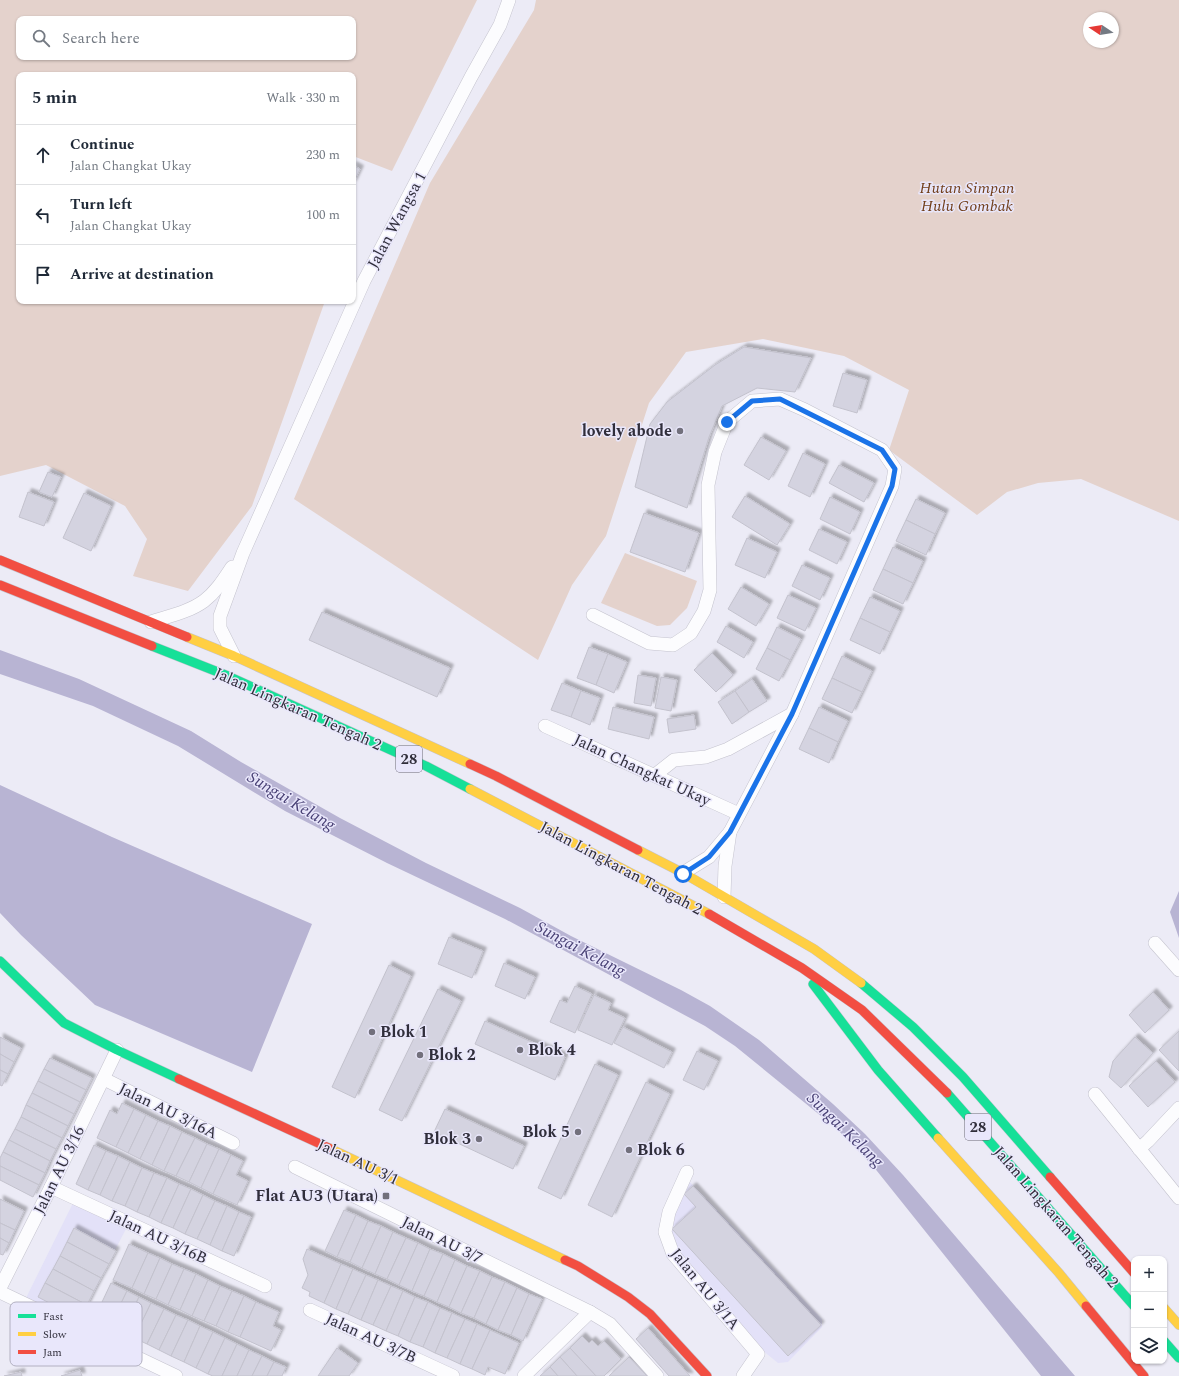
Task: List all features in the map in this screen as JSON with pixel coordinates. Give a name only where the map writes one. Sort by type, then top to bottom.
[{"type":"main road","name":"Jalan Lingkaran Tengah 2","points":[[0,560],[234,656],[496,776],[683,874],[814,949],[870,989],[913,1027],[963,1077],[1131,1270]]},
{"type":"main road","name":"Jalan Lingkaran Tengah 2","points":[[0,585],[228,676],[426,766],[718,919],[802,968],[862,1010],[943,1088],[980,1128],[1131,1303]]},
{"type":"main road","name":"Jalan AU 3/1","points":[[0,961],[64,1023],[117,1050],[287,1128],[578,1266],[628,1297],[650,1314],[707,1376]]},
{"type":"main road","points":[[802,968],[878,1070],[1059,1273],[1144,1376]]},
{"type":"main road","points":[[1167,1311],[1179,1325]]},
{"type":"main road","points":[[1167,1344],[1179,1358]]},
{"type":"street","name":"Jalan Wangsa 1","points":[[356,299],[471,77],[500,25],[509,0]]},
{"type":"street","name":"Jalan Wangsa 1","points":[[234,656],[220,628],[220,616],[243,553],[354,304]]},
{"type":"street","points":[[593,615],[650,643],[673,645],[691,633],[704,611],[710,590],[708,485],[715,452],[727,422],[752,401],[780,399],[805,410],[882,450],[895,469],[892,486],[792,714],[730,832],[709,857],[683,874]]},
{"type":"street","name":"Jalan Wangsa 1","points":[[152,622],[190,609],[204,601],[215,591],[243,553]]},
{"type":"street","points":[[655,775],[674,760],[706,757],[728,749],[792,714]]},
{"type":"street","name":"Jalan Changkat Ukay","points":[[546,726],[739,814]]},
{"type":"street","points":[[724,897],[725,866],[730,832]]},
{"type":"street","points":[[1155,943],[1179,970]]},
{"type":"street","name":"Jalan AU 3/16","points":[[0,1288],[51,1187],[117,1050]]},
{"type":"street","name":"Jalan AU 3/16A","points":[[104,1079],[233,1142]]},
{"type":"street","points":[[1095,1094],[1179,1198]]},
{"type":"street","points":[[1139,1149],[1179,1108]]},
{"type":"street","name":"Jalan AU 3/7","points":[[294,1167],[590,1312],[610,1324],[657,1376]]},
{"type":"street","name":"Jalan AU 3/1A","points":[[687,1172],[669,1212],[665,1232],[673,1254],[758,1354],[743,1376]]},
{"type":"street","name":"Jalan AU 3/16B","points":[[51,1187],[265,1286]]},
{"type":"street","points":[[0,1292],[21,1302]]},
{"type":"street","name":"Jalan AU 3/7B","points":[[310,1310],[453,1376]]},
{"type":"street","points":[[524,1376],[590,1312]]},
{"type":"street","points":[[142,1360],[176,1376]]},
{"type":"shaded area","points":[[688,1180],[822,1319],[822,1327],[788,1362],[778,1363],[757,1346],[676,1249],[669,1232]]},
{"type":"shaded area","points":[[73,1203],[127,1227],[88,1302],[34,1302],[26,1298]]},
{"type":"green space","points":[[0,0],[477,0],[392,171],[356,157],[356,72],[16,72],[16,304],[324,304],[252,506],[188,591],[133,576],[147,539],[125,506],[46,465],[0,476]]},
{"type":"green space","name":"Hutan Simpan Hulu Gombak","points":[[536,0],[1179,0],[1179,521],[1081,479],[1038,483],[1007,492],[977,515],[889,450],[909,390],[844,356],[763,339],[686,352],[649,403],[606,536],[572,585],[538,660],[294,499],[430,183],[534,10]]},
{"type":"green space","points":[[625,553],[697,581],[687,608],[670,625],[657,626],[601,603]]},
{"type":"water","name":"Sungai Kelang","points":[[0,650],[79,679],[191,731],[241,762],[340,818],[426,863],[520,908],[571,936],[681,990],[710,1006],[759,1040],[833,1104],[865,1134],[903,1175],[1075,1376],[1041,1376],[873,1166],[837,1129],[735,1046],[705,1026],[505,919],[387,863],[285,811],[178,746],[93,706],[0,674]]},
{"type":"water","points":[[0,785],[112,837],[312,924],[252,1072],[95,1005],[0,913]]},
{"type":"water","points":[[1179,891],[1179,938],[1170,912]]},
{"type":"building","points":[[356,167],[360,169],[356,178]]},
{"type":"building","name":"lovely abode","points":[[744,347],[811,358],[795,392],[757,388],[722,406],[709,437],[687,508],[635,487],[650,424],[667,402],[715,365]]},
{"type":"building","points":[[843,373],[867,380],[857,413],[833,406]]},
{"type":"building","points":[[761,437],[786,451],[769,480],[744,465]]},
{"type":"building","points":[[803,453],[825,464],[810,497],[788,486]]},
{"type":"building","points":[[839,465],[874,483],[864,502],[829,483]]},
{"type":"building","points":[[48,472],[61,477],[52,497],[39,492]]},
{"type":"building","points":[[28,492],[54,502],[44,526],[19,517]]},
{"type":"building","points":[[84,493],[111,506],[91,551],[63,538]]},
{"type":"building","points":[[745,496],[790,524],[777,545],[732,517]]},
{"type":"building","points":[[830,497],[860,512],[850,534],[820,519]]},
{"type":"building","points":[[916,499],[945,513],[935,534],[906,520]]},
{"type":"building","points":[[644,513],[699,533],[685,572],[630,552]]},
{"type":"building","points":[[906,520],[935,534],[926,555],[896,541]]},
{"type":"building","points":[[819,529],[847,542],[837,564],[809,550]]},
{"type":"building","points":[[747,538],[777,552],[765,578],[735,565]]},
{"type":"building","points":[[893,547],[923,561],[913,583],[883,569]]},
{"type":"building","points":[[802,565],[830,578],[820,600],[792,586]]},
{"type":"building","points":[[883,569],[913,583],[903,604],[873,590]]},
{"type":"building","points":[[741,587],[769,604],[756,626],[728,609]]},
{"type":"building","points":[[788,595],[816,608],[805,631],[777,618]]},
{"type":"building","points":[[870,597],[900,611],[890,632],[860,618]]},
{"type":"building","points":[[322,612],[450,668],[437,697],[309,640]]},
{"type":"building","points":[[860,618],[890,632],[880,654],[850,640]]},
{"type":"building","points":[[726,626],[753,642],[744,658],[717,642]]},
{"type":"building","points":[[777,627],[801,639],[790,660],[767,648]]},
{"type":"building","points":[[589,647],[608,654],[596,685],[577,678]]},
{"type":"building","points":[[767,648],[790,660],[779,681],[756,669]]},
{"type":"building","points":[[712,653],[733,675],[716,692],[694,670]]},
{"type":"building","points":[[608,654],[627,662],[614,693],[596,685]]},
{"type":"building","points":[[842,656],[872,671],[862,692],[832,678]]},
{"type":"building","points":[[638,675],[656,678],[651,706],[634,703]]},
{"type":"building","points":[[661,677],[677,680],[671,711],[655,708]]},
{"type":"building","points":[[832,678],[862,692],[852,713],[822,699]]},
{"type":"building","points":[[752,679],[767,701],[749,712],[735,691]]},
{"type":"building","points":[[562,683],[581,691],[571,717],[551,710]]},
{"type":"building","points":[[581,691],[600,698],[590,725],[571,717]]},
{"type":"building","points":[[735,691],[749,712],[732,724],[718,702]]},
{"type":"building","points":[[613,707],[654,717],[649,739],[608,729]]},
{"type":"building","points":[[819,707],[848,721],[838,742],[809,728]]},
{"type":"building","points":[[694,715],[696,729],[669,733],[667,719]]},
{"type":"building","points":[[809,728],[838,742],[829,763],[799,749]]},
{"type":"building","points":[[449,937],[483,951],[472,978],[438,964]]},
{"type":"building","points":[[504,963],[535,977],[525,999],[495,986]]},
{"type":"building","name":"Blok 1","points":[[389,965],[411,976],[355,1098],[332,1087]]},
{"type":"building","points":[[575,986],[592,994],[575,1033],[550,1022],[560,1000],[567,1003]]},
{"type":"building","name":"Blok 2","points":[[438,989],[461,1001],[402,1121],[379,1110]]},
{"type":"building","points":[[1153,992],[1169,1010],[1145,1033],[1129,1015]]},
{"type":"building","points":[[594,995],[611,1003],[608,1010],[625,1018],[612,1045],[578,1030]]},
{"type":"building","name":"Blok 4","points":[[485,1021],[565,1057],[555,1080],[475,1044]]},
{"type":"building","points":[[623,1027],[672,1052],[664,1068],[614,1043]]},
{"type":"building","points":[[1179,1031],[1179,1071],[1159,1050]]},
{"type":"building","points":[[0,1037],[21,1048],[14,1062],[0,1054]]},
{"type":"building","points":[[1135,1037],[1153,1053],[1121,1088],[1109,1077],[1113,1061]]},
{"type":"building","points":[[697,1051],[718,1061],[704,1090],[683,1080]]},
{"type":"building","points":[[0,1054],[14,1062],[8,1074],[0,1070]]},
{"type":"building","points":[[50,1058],[92,1078],[86,1090],[44,1069]]},
{"type":"building","points":[[1156,1061],[1175,1082],[1148,1107],[1129,1086]]},
{"type":"building","name":"Blok 5","points":[[595,1064],[618,1075],[561,1199],[538,1188]]},
{"type":"building","points":[[44,1069],[86,1090],[80,1102],[38,1081]]},
{"type":"building","points":[[0,1070],[8,1074],[2,1086],[0,1085]]},
{"type":"building","points":[[38,1081],[80,1102],[74,1114],[32,1093]]},
{"type":"building","name":"Blok 6","points":[[646,1082],[670,1094],[612,1217],[588,1205]]},
{"type":"building","points":[[32,1093],[74,1114],[68,1126],[26,1105]]},
{"type":"building","points":[[122,1103],[134,1109],[116,1147],[97,1138],[110,1110],[117,1114]]},
{"type":"building","points":[[26,1105],[68,1126],[62,1138],[21,1117]]},
{"type":"building","points":[[134,1109],[146,1115],[128,1153],[116,1147]]},
{"type":"building","name":"Blok 3","points":[[445,1109],[524,1146],[513,1169],[434,1132]]},
{"type":"building","points":[[146,1115],[158,1121],[140,1159],[128,1153]]},
{"type":"building","points":[[21,1117],[62,1138],[56,1149],[15,1129]]},
{"type":"building","points":[[158,1121],[170,1126],[152,1165],[140,1159]]},
{"type":"building","points":[[170,1126],[182,1132],[164,1171],[152,1165]]},
{"type":"building","points":[[15,1129],[56,1149],[50,1161],[9,1140]]},
{"type":"building","points":[[182,1132],[195,1138],[176,1176],[164,1171]]},
{"type":"building","points":[[195,1138],[207,1144],[189,1182],[176,1176]]},
{"type":"building","points":[[9,1140],[50,1161],[45,1173],[3,1152]]},
{"type":"building","points":[[207,1144],[219,1149],[201,1188],[189,1182]]},
{"type":"building","points":[[94,1145],[106,1151],[88,1190],[76,1184]]},
{"type":"building","points":[[219,1149],[231,1155],[213,1194],[201,1188]]},
{"type":"building","points":[[106,1151],[118,1156],[100,1195],[88,1190]]},
{"type":"building","points":[[3,1152],[45,1173],[39,1185],[0,1166],[0,1158]]},
{"type":"building","points":[[231,1155],[243,1161],[236,1175],[248,1181],[237,1205],[213,1194]]},
{"type":"building","points":[[118,1156],[130,1162],[112,1201],[100,1195]]},
{"type":"building","points":[[130,1162],[142,1168],[125,1206],[112,1201]]},
{"type":"building","points":[[0,1166],[39,1185],[33,1197],[0,1180]]},
{"type":"building","points":[[142,1168],[154,1173],[137,1212],[125,1206]]},
{"type":"building","points":[[154,1173],[167,1178],[149,1217],[137,1212]]},
{"type":"building","points":[[167,1178],[179,1184],[161,1223],[149,1217]]},
{"type":"building","points":[[179,1184],[191,1189],[173,1228],[161,1223]]},
{"type":"building","points":[[693,1186],[821,1325],[788,1356],[672,1229],[696,1207],[684,1194]]},
{"type":"building","points":[[191,1189],[203,1195],[185,1234],[173,1228]]},
{"type":"building","points":[[203,1195],[215,1201],[197,1239],[185,1234]]},
{"type":"building","points":[[0,1199],[24,1211],[15,1230],[0,1223]]},
{"type":"building","points":[[215,1201],[227,1206],[210,1245],[197,1239]]},
{"type":"building","points":[[227,1206],[239,1212],[222,1251],[210,1245]]},
{"type":"building","points":[[344,1210],[356,1215],[337,1257],[325,1251]]},
{"type":"building","points":[[239,1212],[251,1217],[234,1256],[222,1251]]},
{"type":"building","points":[[356,1215],[368,1221],[350,1262],[337,1257]]},
{"type":"building","points":[[368,1221],[381,1226],[362,1268],[350,1262]]},
{"type":"building","points":[[0,1223],[15,1230],[9,1243],[0,1238]]},
{"type":"building","points":[[381,1226],[393,1232],[375,1274],[362,1268]]},
{"type":"building","points":[[74,1228],[116,1251],[109,1264],[67,1242]]},
{"type":"building","points":[[393,1232],[406,1238],[387,1279],[375,1274]]},
{"type":"building","points":[[0,1238],[9,1243],[3,1255],[0,1254]]},
{"type":"building","points":[[406,1238],[418,1243],[399,1285],[387,1279]]},
{"type":"building","points":[[67,1242],[109,1264],[101,1278],[60,1256]]},
{"type":"building","points":[[418,1243],[430,1249],[412,1291],[399,1285]]},
{"type":"building","points":[[129,1244],[148,1253],[132,1288],[113,1280]]},
{"type":"building","points":[[307,1249],[341,1264],[324,1303],[309,1296],[310,1292],[302,1288],[308,1275],[303,1259]]},
{"type":"building","points":[[430,1249],[443,1254],[424,1296],[412,1291]]},
{"type":"building","points":[[148,1253],[160,1258],[144,1294],[132,1288]]},
{"type":"building","points":[[443,1254],[455,1260],[437,1302],[424,1296]]},
{"type":"building","points":[[60,1256],[101,1278],[94,1291],[53,1269]]},
{"type":"building","points":[[160,1258],[172,1264],[156,1299],[144,1294]]},
{"type":"building","points":[[455,1260],[467,1266],[449,1307],[437,1302]]},
{"type":"building","points":[[172,1264],[184,1269],[168,1305],[156,1299]]},
{"type":"building","points":[[341,1264],[353,1269],[336,1309],[324,1303]]},
{"type":"building","points":[[467,1266],[480,1271],[461,1313],[449,1307]]},
{"type":"building","points":[[53,1269],[94,1291],[88,1302],[81,1302],[45,1283]]},
{"type":"building","points":[[184,1269],[196,1274],[180,1310],[168,1305]]},
{"type":"building","points":[[353,1269],[366,1275],[348,1314],[336,1309]]},
{"type":"building","points":[[480,1271],[492,1277],[474,1318],[461,1313]]},
{"type":"building","points":[[196,1274],[208,1280],[192,1316],[180,1310]]},
{"type":"building","points":[[366,1275],[378,1280],[361,1320],[348,1314]]},
{"type":"building","points":[[492,1277],[505,1282],[486,1324],[474,1318]]},
{"type":"building","points":[[208,1280],[220,1286],[204,1321],[192,1316]]},
{"type":"building","points":[[378,1280],[391,1286],[373,1325],[361,1320]]},
{"type":"building","points":[[505,1282],[517,1288],[498,1330],[486,1324]]},
{"type":"building","points":[[45,1283],[81,1302],[48,1302],[38,1297]]},
{"type":"building","points":[[111,1283],[127,1291],[122,1302],[102,1302]]},
{"type":"building","points":[[220,1286],[232,1291],[216,1326],[204,1321]]},
{"type":"building","points":[[391,1286],[403,1291],[386,1331],[373,1325]]},
{"type":"building","points":[[517,1288],[529,1294],[511,1335],[498,1330]]},
{"type":"building","points":[[127,1291],[139,1297],[137,1302],[122,1302]]},
{"type":"building","points":[[232,1291],[244,1296],[228,1332],[216,1326]]},
{"type":"building","points":[[403,1291],[415,1297],[398,1336],[386,1331]]},
{"type":"building","points":[[529,1294],[542,1299],[523,1341],[511,1335]]},
{"type":"building","points":[[244,1296],[256,1302],[240,1337],[228,1332]]},
{"type":"building","points":[[139,1297],[151,1303],[142,1322],[142,1302],[137,1302]]},
{"type":"building","points":[[415,1297],[428,1302],[410,1342],[398,1336]]},
{"type":"building","points":[[256,1302],[279,1312],[273,1326],[281,1330],[271,1351],[240,1337]]},
{"type":"building","points":[[428,1302],[440,1308],[423,1347],[410,1342]]},
{"type":"building","points":[[151,1303],[164,1309],[147,1344],[142,1342],[142,1322]]},
{"type":"building","points":[[440,1308],[452,1313],[435,1353],[423,1347]]},
{"type":"building","points":[[164,1309],[176,1315],[159,1350],[147,1344]]},
{"type":"building","points":[[452,1313],[465,1319],[447,1358],[435,1353]]},
{"type":"building","points":[[176,1315],[188,1320],[171,1356],[159,1350]]},
{"type":"building","points":[[465,1319],[477,1324],[460,1364],[447,1358]]},
{"type":"building","points":[[188,1320],[200,1326],[184,1362],[171,1356]]},
{"type":"building","points":[[477,1324],[490,1330],[472,1369],[460,1364]]},
{"type":"building","points":[[200,1326],[213,1332],[196,1368],[184,1362]]},
{"type":"building","points":[[648,1328],[690,1376],[669,1376],[636,1339]]},
{"type":"building","points":[[490,1330],[519,1343],[505,1374],[488,1367],[485,1375],[472,1369]]},
{"type":"building","points":[[213,1332],[225,1338],[208,1374],[196,1368]]},
{"type":"building","points":[[582,1336],[589,1343],[592,1340],[598,1346],[604,1341],[621,1359],[604,1376],[596,1376],[570,1348]]},
{"type":"building","points":[[225,1338],[237,1344],[222,1376],[213,1376],[208,1374]]},
{"type":"building","points":[[237,1344],[249,1350],[237,1376],[222,1376]]},
{"type":"building","points":[[337,1348],[358,1363],[349,1376],[318,1376]]},
{"type":"building","points":[[570,1348],[596,1376],[577,1376],[560,1357]]},
{"type":"building","points":[[249,1350],[262,1356],[252,1376],[237,1376]]},
{"type":"building","points":[[262,1356],[274,1362],[267,1376],[252,1376]]},
{"type":"building","points":[[560,1357],[577,1376],[558,1376],[550,1367]]},
{"type":"building","points":[[629,1357],[647,1376],[609,1376]]},
{"type":"building","points":[[274,1362],[286,1367],[282,1376],[267,1376]]},
{"type":"building","points":[[550,1367],[558,1376],[540,1376]]},
{"type":"building","points":[[80,1370],[82,1376],[61,1376]]},
{"type":"building","points":[[21,1372],[22,1376],[4,1376]]},
{"type":"traffic: fast","points":[[152,646],[228,676],[426,766],[470,789]]},
{"type":"traffic: fast","points":[[0,961],[64,1023],[179,1079]]},
{"type":"traffic: fast","points":[[861,983],[913,1027],[963,1077],[1050,1177]]},
{"type":"traffic: fast","points":[[813,984],[878,1070],[938,1138]]},
{"type":"traffic: fast","points":[[947,1093],[1131,1303]]},
{"type":"traffic: fast","points":[[1167,1344],[1179,1358]]},
{"type":"traffic: slow","points":[[187,637],[234,656],[470,764]]},
{"type":"traffic: slow","points":[[470,789],[709,914]]},
{"type":"traffic: slow","points":[[638,850],[683,873],[814,949],[861,983]]},
{"type":"traffic: slow","points":[[938,1138],[1059,1273],[1086,1306]]},
{"type":"traffic: slow","points":[[329,1148],[565,1260]]},
{"type":"traffic: slow","points":[[1167,1311],[1179,1325]]},
{"type":"traffic: jam","points":[[0,560],[187,637]]},
{"type":"traffic: jam","points":[[0,585],[152,646]]},
{"type":"traffic: jam","points":[[470,764],[638,850]]},
{"type":"traffic: jam","points":[[709,914],[802,968],[862,1010],[947,1093]]},
{"type":"traffic: jam","points":[[179,1079],[329,1148]]},
{"type":"traffic: jam","points":[[1050,1177],[1131,1270]]},
{"type":"traffic: jam","points":[[565,1260],[578,1266],[628,1297],[650,1314],[707,1376]]},
{"type":"traffic: jam","points":[[1086,1306],[1144,1376]]},
{"type":"place","name":"lovely abode","points":[[680,431]]},
{"type":"place","name":"Blok 1","points":[[372,1032]]},
{"type":"place","name":"Blok 4","points":[[520,1050]]},
{"type":"place","name":"Blok 2","points":[[420,1055]]},
{"type":"place","name":"Blok 5","points":[[578,1132]]},
{"type":"place","name":"Blok 3","points":[[479,1139]]},
{"type":"place","name":"Blok 6","points":[[629,1150]]},
{"type":"place","name":"Flat AU3 (Utara)","points":[[386,1196]]},
{"type":"route","points":[[683,874],[709,857],[730,832],[792,714],[892,486],[895,469],[882,450],[805,410],[780,399],[752,401],[727,422]]}]
